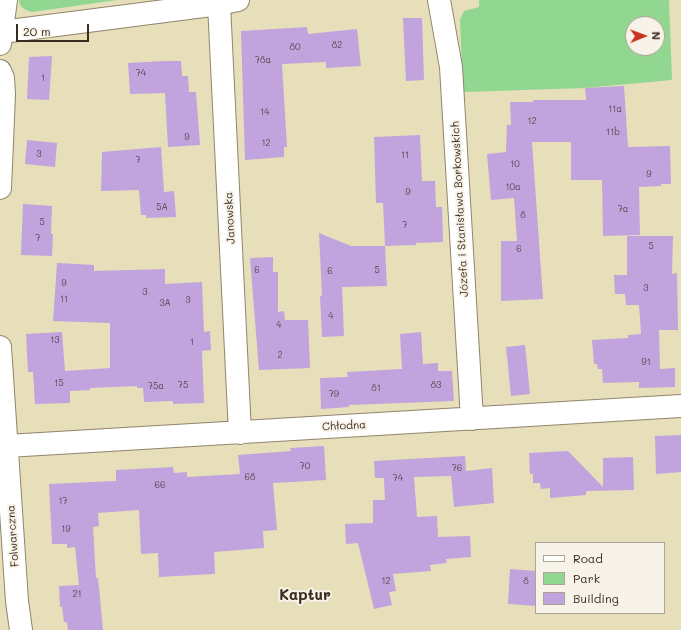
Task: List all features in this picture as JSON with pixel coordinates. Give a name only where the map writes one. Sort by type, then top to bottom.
[{"type":"street","points":[[6,0],[1,38],[229,2]]},
{"type":"street","name":"Józefa i Stanisława Borkowskich","points":[[439,0],[452,67],[472,419]]},
{"type":"street","name":"Janowska","points":[[229,2],[240,433]]},
{"type":"street","points":[[0,71],[3,78],[4,95],[0,188]]},
{"type":"street","name":"Folwarczna","points":[[0,347],[5,458],[17,601],[21,630]]},
{"type":"street","name":"Chłodna","points":[[5,458],[240,433],[681,406]]},
{"type":"green space","points":[[19,0],[117,0],[32,12],[23,8],[20,5]]},
{"type":"green space","points":[[479,0],[669,0],[672,80],[585,88],[463,92],[460,20],[464,11],[479,7]]},
{"type":"building","points":[[403,18],[422,18],[424,80],[406,81]]},
{"type":"building","points":[[307,27],[308,34],[357,29],[361,66],[326,68],[326,62],[282,64],[287,147],[284,147],[284,157],[245,160],[241,31]]},
{"type":"building","points":[[52,56],[49,100],[27,99],[29,57]]},
{"type":"building","points":[[181,61],[182,76],[188,76],[189,92],[196,92],[200,145],[168,147],[165,93],[130,94],[128,63]]},
{"type":"building","points":[[624,86],[628,147],[670,146],[671,184],[639,187],[640,235],[603,236],[602,180],[571,180],[571,142],[532,142],[543,299],[501,301],[501,241],[517,241],[514,198],[491,200],[487,154],[506,152],[507,125],[511,125],[510,102],[533,102],[533,100],[586,100],[585,88]]},
{"type":"building","points":[[420,135],[422,181],[435,181],[436,207],[442,207],[443,242],[385,246],[383,203],[376,203],[374,137]]},
{"type":"building","points":[[27,140],[57,143],[55,167],[25,164]]},
{"type":"building","points":[[161,147],[164,192],[174,191],[176,217],[146,218],[146,215],[141,215],[139,190],[101,191],[102,152]]},
{"type":"building","points":[[23,204],[52,206],[52,256],[21,255]]},
{"type":"building","points":[[319,233],[351,246],[385,246],[387,286],[342,287],[344,336],[322,337]]},
{"type":"building","points":[[627,236],[673,236],[672,274],[677,273],[678,330],[659,330],[660,369],[675,368],[675,387],[639,388],[639,382],[603,383],[602,369],[598,369],[597,364],[594,364],[592,340],[628,338],[628,335],[641,334],[639,305],[626,305],[625,294],[615,294],[614,275],[627,275]]},
{"type":"building","points":[[273,257],[273,272],[278,272],[278,312],[284,311],[285,320],[308,320],[310,368],[259,370],[250,258]]},
{"type":"building","points":[[57,263],[94,265],[94,271],[165,269],[165,284],[202,282],[204,332],[210,331],[211,350],[202,351],[204,403],[173,404],[173,401],[144,402],[143,388],[137,388],[137,386],[90,388],[90,390],[70,391],[70,403],[35,404],[33,372],[28,372],[26,334],[62,332],[65,371],[110,368],[110,323],[53,321]]},
{"type":"building","points":[[421,332],[423,364],[438,363],[438,371],[452,371],[454,401],[349,405],[349,407],[321,409],[320,378],[348,377],[347,372],[402,369],[400,334]]},
{"type":"building","points":[[525,345],[530,394],[511,396],[506,347]]},
{"type":"building","points":[[681,435],[681,472],[656,474],[655,436]]},
{"type":"building","points":[[324,446],[326,480],[273,483],[277,530],[263,531],[264,548],[214,552],[215,574],[159,577],[158,553],[141,554],[139,510],[98,513],[99,526],[93,527],[96,578],[98,578],[103,630],[68,630],[67,622],[64,622],[62,607],[60,607],[59,586],[79,585],[75,547],[67,548],[67,544],[52,544],[49,484],[116,481],[116,470],[173,467],[174,473],[187,472],[187,477],[240,474],[238,455],[291,451],[290,448]]},
{"type":"building","points":[[568,451],[603,487],[603,458],[633,457],[634,490],[586,491],[586,495],[550,498],[550,488],[541,489],[540,483],[533,483],[533,474],[530,474],[529,453]]},
{"type":"building","points":[[465,456],[466,471],[492,468],[494,503],[454,507],[451,476],[414,477],[417,517],[437,516],[438,537],[470,536],[471,557],[446,559],[447,563],[430,565],[431,571],[393,574],[396,591],[389,592],[392,605],[374,609],[358,543],[346,544],[345,524],[373,523],[373,500],[385,500],[384,478],[375,478],[374,461]]},
{"type":"building","points":[[510,569],[535,571],[535,606],[508,604]]},
{"type":"district","name":"Kaptur","points":[[305,595]]}]
